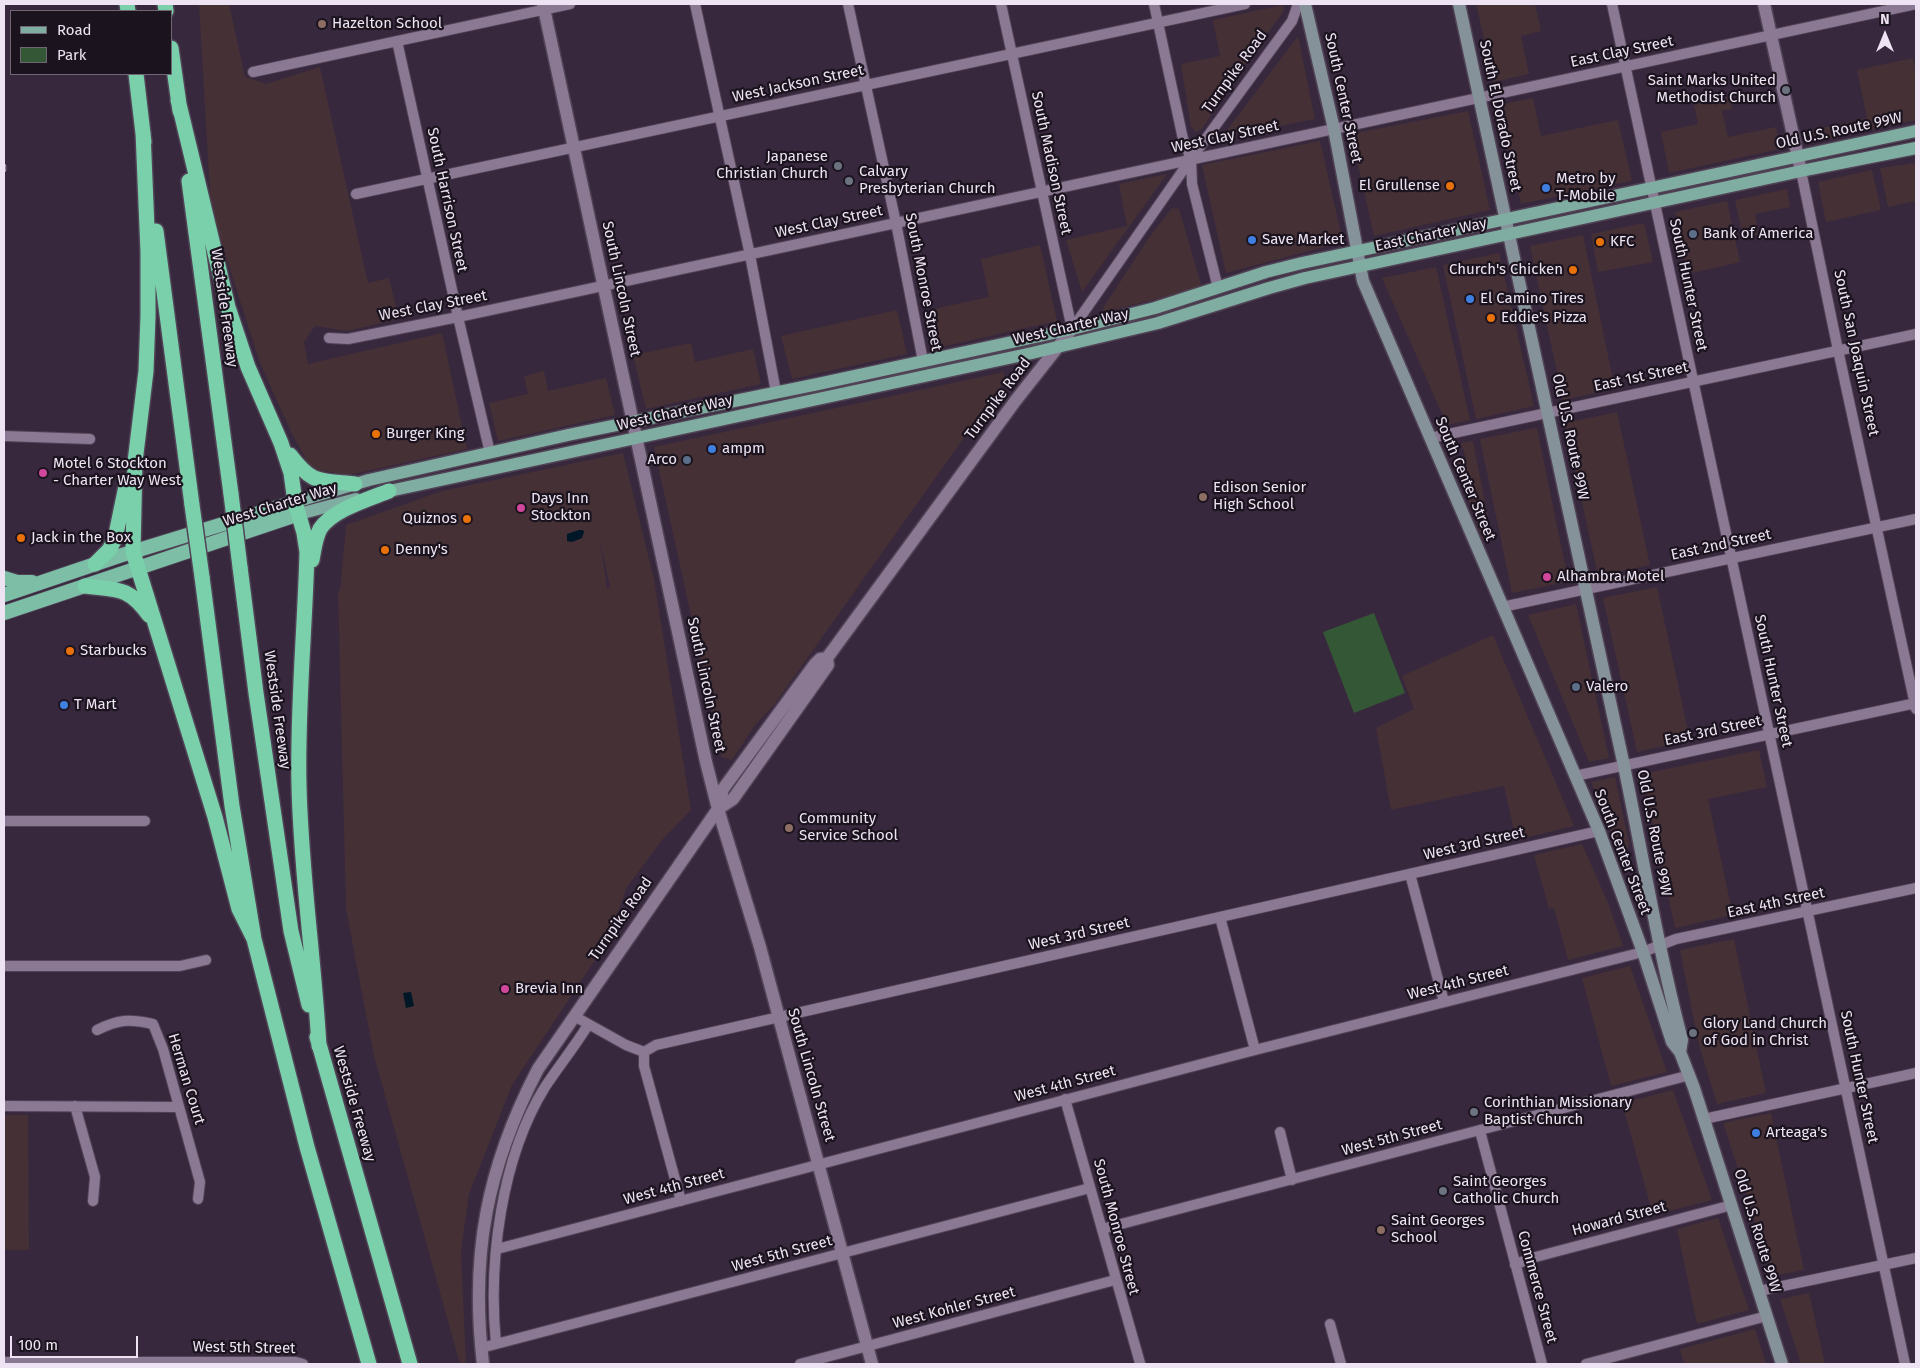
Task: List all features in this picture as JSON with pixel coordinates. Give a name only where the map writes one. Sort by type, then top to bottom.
[{"type":"highway","name":"Westside Freeway","points":[[172,55],[256,693],[291,931],[320,1046],[410,1364]]},
{"type":"highway","points":[[136,75],[232,806],[254,939],[307,1147],[369,1364]]},
{"type":"highway","points":[[178,100],[235,332],[291,473],[307,552],[306,606],[299,718],[299,784],[302,859],[320,1046]]},
{"type":"highway","points":[[143,132],[148,252],[148,316],[146,371],[135,462],[132,552],[215,817],[239,909],[254,939]]},
{"type":"highway","points":[[281,444],[308,476],[317,480],[355,484]]},
{"type":"highway","points":[[95,564],[109,550],[116,539],[128,472],[135,462]]},
{"type":"highway","points":[[306,606],[314,545],[321,528],[335,515],[389,491]]},
{"type":"highway","name":"West Charter Way","points":[[4,595],[132,552],[297,508]]},
{"type":"highway","name":"West Charter Way","points":[[4,613],[138,569],[297,508]]},
{"type":"highway","points":[[4,578],[17,582],[40,583]]},
{"type":"highway","points":[[85,586],[116,589],[128,593],[137,599],[154,622]]},
{"type":"main road","name":"South Center Street","points":[[1305,4],[1334,129],[1362,281],[1599,832],[1643,952]]},
{"type":"main road","name":"South El Dorado Street","points":[[1459,4],[1505,220],[1510,235]]},
{"type":"main road","name":"Old U.S. Route 99W","points":[[1505,220],[1916,131]]},
{"type":"main road","name":"Old U.S. Route 99W","points":[[1680,1052],[1682,1040],[1659,945],[1624,766],[1510,235],[1801,171],[1916,148]]},
{"type":"main road","name":"East Charter Way","points":[[1358,252],[1505,220]]},
{"type":"main road","name":"East Charter Way","points":[[1360,267],[1510,235]]},
{"type":"main road","name":"West Charter Way","points":[[297,508],[355,484],[568,435],[1072,329],[1156,308],[1302,263],[1358,252]]},
{"type":"main road","name":"West Charter Way","points":[[297,508],[428,483],[1158,324],[1269,288],[1360,267]]},
{"type":"main road","points":[[883,384],[885,378],[922,368],[923,361]]},
{"type":"main road","points":[[733,416],[740,408],[772,400],[776,392]]},
{"type":"main road","points":[[428,483],[439,472],[478,464],[490,453]]},
{"type":"main road","name":"Old U.S. Route 99W","points":[[1643,952],[1672,1042],[1680,1052],[1690,1075],[1782,1364]]},
{"type":"street","points":[[253,72],[397,41],[544,6],[570,4]]},
{"type":"street","points":[[696,4],[750,255],[776,392]]},
{"type":"street","name":"South Monroe Street","points":[[848,4],[896,223],[923,361]]},
{"type":"street","name":"South Madison Street","points":[[1001,4],[1072,329]]},
{"type":"street","points":[[1154,4],[1183,139],[1191,159],[1192,184],[1218,288]]},
{"type":"street","name":"West Jackson Street","points":[[356,194],[1246,4]]},
{"type":"street","name":"Turnpike Road","points":[[718,808],[733,799],[765,756],[828,665],[827,658],[1016,400],[1060,346],[1191,159],[1292,21],[1298,4]]},
{"type":"street","name":"South Hunter Street","points":[[1612,4],[1905,1364]]},
{"type":"street","name":"South San Joaquin Street","points":[[1764,4],[1916,705]]},
{"type":"street","name":"East Clay Street","points":[[1334,129],[1916,4]]},
{"type":"street","name":"South Lincoln Street","points":[[544,6],[706,762],[760,947],[872,1364]]},
{"type":"street","name":"South Harrison Street","points":[[397,41],[490,453]]},
{"type":"street","name":"West Clay Street","points":[[329,338],[348,339],[458,317],[1334,129]]},
{"type":"street","name":"East 1st Street","points":[[1430,438],[1916,334]]},
{"type":"street","points":[[4,436],[90,439]]},
{"type":"street","name":"East 2nd Street","points":[[1502,607],[1916,519]]},
{"type":"street","name":"Turnpike Road","points":[[483,1364],[478,1299],[482,1232],[494,1175],[511,1124],[524,1096],[538,1069],[718,808],[723,789],[815,664],[820,659],[827,658]]},
{"type":"street","name":"East 3rd Street","points":[[1575,776],[1916,705]]},
{"type":"street","points":[[4,821],[145,821]]},
{"type":"street","name":"West 3rd Street","points":[[644,1052],[656,1045],[1599,832]]},
{"type":"street","points":[[1410,874],[1444,1002]]},
{"type":"street","name":"East 4th Street","points":[[1643,952],[1676,939],[1916,888]]},
{"type":"street","points":[[1220,917],[1255,1050]]},
{"type":"street","name":"West 4th Street","points":[[497,1249],[1065,1099],[1643,952]]},
{"type":"street","points":[[4,966],[180,966],[206,960]]},
{"type":"street","points":[[574,1016],[626,1045],[644,1052],[644,1066],[681,1201]]},
{"type":"street","name":"Herman Court","points":[[97,1030],[114,1022],[132,1020],[153,1024],[163,1049],[200,1182],[198,1200]]},
{"type":"street","points":[[496,1344],[494,1323],[497,1249],[506,1186],[523,1134],[545,1088],[588,1024]]},
{"type":"street","points":[[1704,1119],[1916,1073]]},
{"type":"street","name":"West 5th Street","points":[[1102,1229],[1690,1075]]},
{"type":"street","name":"South Monroe Street","points":[[1065,1099],[1140,1363]]},
{"type":"street","points":[[4,1106],[179,1107]]},
{"type":"street","points":[[75,1106],[94,1177],[93,1201]]},
{"type":"street","name":"Commerce Street","points":[[1480,1130],[1542,1364]]},
{"type":"street","points":[[1280,1132],[1292,1180]]},
{"type":"street","name":"West 5th Street","points":[[481,1348],[1090,1188]]},
{"type":"street","name":"Howard Street","points":[[1515,1265],[1528,1259],[1732,1205]]},
{"type":"street","points":[[1759,1292],[1916,1258]]},
{"type":"street","name":"West Kohler Street","points":[[800,1364],[1115,1280]]},
{"type":"street","points":[[1586,1364],[1766,1316]]},
{"type":"street","points":[[1330,1324],[1341,1364]]},
{"type":"street","name":"West 5th Street","points":[[4,1362],[296,1362],[303,1364]]},
{"type":"shaded area","points":[[199,4],[229,4],[245,77],[266,84],[320,67],[368,283],[389,278],[399,319],[347,331],[315,326],[304,342],[308,364],[442,333],[467,449],[349,475],[311,469],[292,434],[260,363],[211,210]]},
{"type":"shaded area","points":[[1476,4],[1535,4],[1541,31],[1521,36],[1529,74],[1494,82]]},
{"type":"shaded area","points":[[1283,5],[1284,11],[1252,54],[1202,129],[1196,132],[1191,127],[1181,64],[1220,56],[1213,20]]},
{"type":"shaded area","points":[[1298,36],[1315,119],[1222,137]]},
{"type":"shaded area","points":[[1913,58],[1916,74],[1916,120],[1811,143],[1808,131],[1867,118],[1857,70]]},
{"type":"shaded area","points":[[1729,97],[1732,109],[1722,111],[1728,137],[1776,127],[1780,149],[1669,173],[1661,132],[1698,124],[1694,104]]},
{"type":"shaded area","points":[[1533,98],[1541,136],[1618,120],[1632,181],[1521,204],[1498,105]]},
{"type":"shaded area","points":[[1468,111],[1490,210],[1374,236],[1351,134]]},
{"type":"shaded area","points":[[1320,141],[1343,242],[1226,273],[1202,165]]},
{"type":"shaded area","points":[[1916,163],[1916,201],[1888,207],[1880,168]]},
{"type":"shaded area","points":[[1872,170],[1881,210],[1826,222],[1818,182]]},
{"type":"shaded area","points":[[1167,174],[1082,292],[1066,240],[1127,226],[1119,184]]},
{"type":"shaded area","points":[[1787,189],[1790,207],[1755,214],[1759,234],[1743,238],[1735,200]]},
{"type":"shaded area","points":[[1727,201],[1740,262],[1688,274],[1675,212]]},
{"type":"shaded area","points":[[1172,208],[1179,209],[1201,284],[1197,289],[1104,312],[1103,308],[1148,239]]},
{"type":"shaded area","points":[[1644,223],[1653,262],[1598,272],[1591,234]]},
{"type":"shaded area","points":[[1583,235],[1615,389],[1563,400],[1530,246]]},
{"type":"shaded area","points":[[1040,245],[1057,321],[937,348],[929,310],[989,297],[981,259]]},
{"type":"shaded area","points":[[1499,253],[1534,406],[1476,419],[1443,265]]},
{"type":"shaded area","points":[[1436,267],[1470,420],[1447,425],[1382,278]]},
{"type":"shaded area","points":[[897,310],[907,354],[792,379],[781,336]]},
{"type":"shaded area","points":[[691,343],[695,362],[753,349],[761,384],[646,409],[633,355]]},
{"type":"shaded area","points":[[544,371],[548,391],[606,378],[615,415],[498,441],[489,403],[528,394],[524,376]]},
{"type":"shaded area","points":[[1004,372],[1005,380],[774,705],[755,725],[732,760],[722,757],[654,447]]},
{"type":"shaded area","points":[[1617,412],[1650,565],[1598,576],[1565,423]]},
{"type":"shaded area","points":[[1537,428],[1568,579],[1566,582],[1512,593],[1480,439]]},
{"type":"shaded area","points":[[1473,441],[1492,538],[1482,540],[1455,460],[1466,458],[1461,443]]},
{"type":"shaded area","points":[[623,453],[654,579],[691,810],[662,840],[627,887],[607,942],[512,1085],[469,1194],[461,1250],[466,1364],[460,1364],[374,1056],[346,909],[338,591],[340,591],[346,525],[442,491]],"holes":[[[600,540],[610,587],[607,588]]]},
{"type":"shaded area","points":[[1657,587],[1690,740],[1637,752],[1603,598]]},
{"type":"shaded area","points":[[1576,604],[1609,758],[1589,762],[1528,615]]},
{"type":"shaded area","points":[[1493,635],[1574,826],[1516,840],[1504,786],[1391,810],[1376,728],[1414,709],[1402,676]]},
{"type":"shaded area","points":[[1759,750],[1767,787],[1708,799],[1733,915],[1675,928],[1642,774]]},
{"type":"shaded area","points":[[1615,777],[1629,843],[1628,849],[1619,851],[1591,782]]},
{"type":"shaded area","points":[[1582,844],[1609,905],[1623,946],[1568,960],[1554,908],[1549,909],[1534,855]]},
{"type":"shaded area","points":[[1734,939],[1766,1093],[1717,1104],[1699,1045],[1680,950]]},
{"type":"shaded area","points":[[1630,966],[1667,1072],[1611,1086],[1582,978]]},
{"type":"shaded area","points":[[1673,1090],[1712,1200],[1653,1215],[1622,1103]]},
{"type":"shaded area","points":[[1771,1113],[1804,1270],[1773,1276],[1723,1123]]},
{"type":"shaded area","points":[[4,1115],[28,1115],[29,1250],[4,1250]]},
{"type":"shaded area","points":[[1718,1218],[1749,1310],[1697,1324],[1677,1229]]},
{"type":"shaded area","points":[[1809,1293],[1825,1364],[1801,1364],[1780,1299]]},
{"type":"shaded area","points":[[1755,1329],[1766,1364],[1684,1364],[1680,1349]]},
{"type":"green space","points":[[1374,613],[1405,693],[1354,713],[1323,632]]},
{"type":"water","points":[[579,530],[584,532],[582,538],[572,542],[567,541],[567,534]]},
{"type":"water","points":[[411,992],[414,1006],[406,1008],[403,993]]},
{"type":"place","name":"Hazelton School","points":[[322,24]]},
{"type":"place","name":"Saint Marks United Methodist Church","points":[[1786,90]]},
{"type":"place","name":"Japanese Christian Church","points":[[838,166]]},
{"type":"place","name":"Calvary Presbyterian Church","points":[[849,181]]},
{"type":"place","name":"El Grullense","points":[[1450,186]]},
{"type":"place","name":"Metro by T-Mobile","points":[[1546,188]]},
{"type":"place","name":"Bank of America","points":[[1693,234]]},
{"type":"place","name":"Save Market","points":[[1252,240]]},
{"type":"place","name":"KFC","points":[[1600,242]]},
{"type":"place","name":"Church's Chicken","points":[[1573,270]]},
{"type":"place","name":"El Camino Tires","points":[[1470,299]]},
{"type":"place","name":"Eddie's Pizza","points":[[1491,318]]},
{"type":"place","name":"Burger King","points":[[376,434]]},
{"type":"place","name":"ampm","points":[[712,449]]},
{"type":"place","name":"Arco","points":[[687,460]]},
{"type":"place","name":"Motel 6 Stockton - Charter Way West","points":[[43,473]]},
{"type":"place","name":"Edison Senior High School","points":[[1203,497]]},
{"type":"place","name":"Days Inn Stockton","points":[[521,508]]},
{"type":"place","name":"Quiznos","points":[[467,519]]},
{"type":"place","name":"Jack in the Box","points":[[21,538]]},
{"type":"place","name":"Denny's","points":[[385,550]]},
{"type":"place","name":"Alhambra Motel","points":[[1547,577]]},
{"type":"place","name":"Starbucks","points":[[70,651]]},
{"type":"place","name":"Valero","points":[[1576,687]]},
{"type":"place","name":"T Mart","points":[[64,705]]},
{"type":"place","name":"Community Service School","points":[[789,828]]},
{"type":"place","name":"Brevia Inn","points":[[505,989]]},
{"type":"place","name":"Glory Land Church of God in Christ","points":[[1693,1033]]},
{"type":"place","name":"Corinthian Missionary Baptist Church","points":[[1474,1112]]},
{"type":"place","name":"Arteaga's","points":[[1756,1133]]},
{"type":"place","name":"Saint Georges Catholic Church","points":[[1443,1191]]},
{"type":"place","name":"Saint Georges School","points":[[1381,1230]]}]
